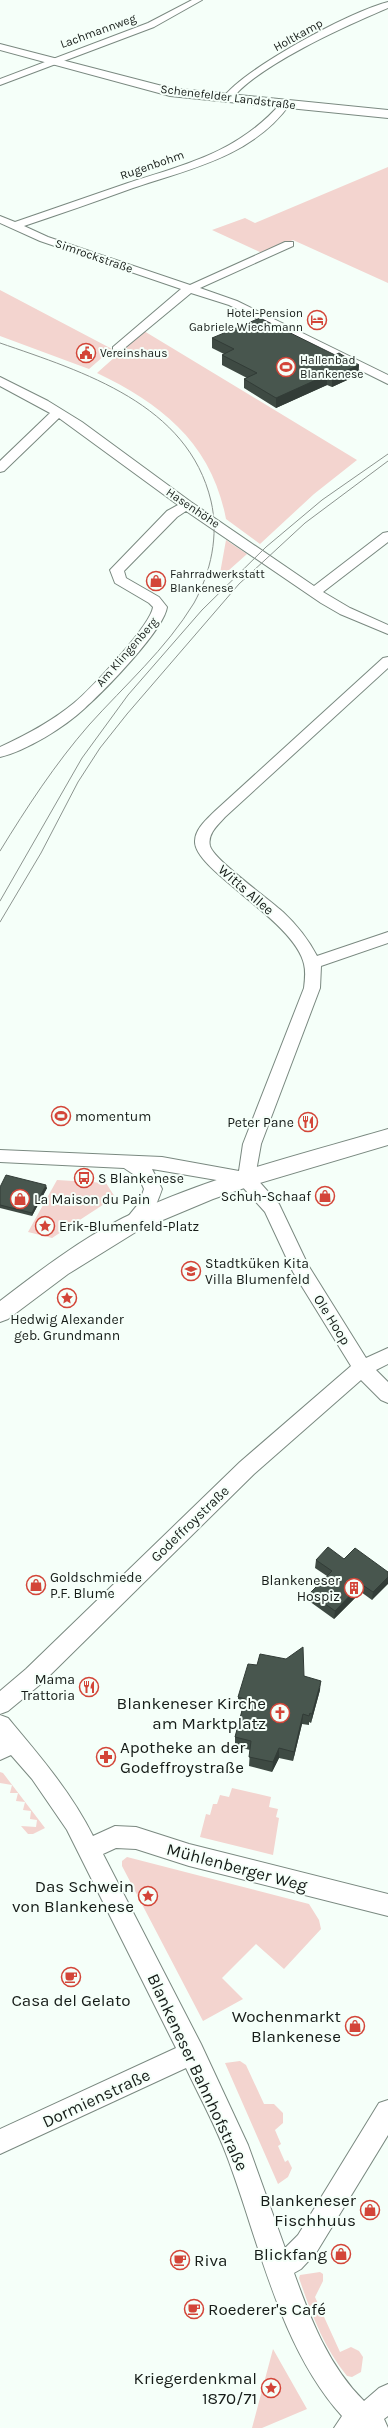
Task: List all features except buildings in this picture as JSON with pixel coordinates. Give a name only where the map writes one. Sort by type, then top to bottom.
[{"type":"street","name":"Lachmannweg","points":[[0,82],[49,60],[68,56],[127,34],[198,0]]},
{"type":"street","name":"Holtkamp","points":[[227,98],[237,87],[304,45],[388,5]]},
{"type":"street","name":"Schenefelder Landstraße","points":[[0,47],[170,92],[388,114]]},
{"type":"street","name":"Rugenbohm","points":[[13,226],[217,157],[261,131],[274,119],[285,104]]},
{"type":"street","name":"Simrockstraße","points":[[0,220],[52,242],[191,288],[255,313],[388,380]]},
{"type":"street","points":[[117,349],[191,288],[289,244]]},
{"type":"street","name":"Hasenhöhe","points":[[0,381],[78,425],[186,505],[248,545],[314,592],[345,611],[388,630]]},
{"type":"street","points":[[0,468],[57,413]]},
{"type":"street","name":"Am Klingenberg","points":[[0,753],[41,733],[79,706],[148,632],[160,615],[160,607],[154,600],[120,580],[117,570],[172,514],[186,505]]},
{"type":"street","points":[[314,592],[388,536]]},
{"type":"street","name":"Witts Allee","points":[[246,1180],[252,1144],[312,988],[314,975],[312,962],[300,940],[291,930],[210,859],[202,848],[201,841],[204,832],[220,814],[388,661]]},
{"type":"street","points":[[312,962],[322,960],[388,937]]},
{"type":"street","points":[[0,1313],[60,1268],[131,1224],[200,1195],[388,1137]]},
{"type":"street","points":[[0,1156],[127,1161],[182,1166],[246,1180]]},
{"type":"street","points":[[127,1161],[146,1174],[153,1189],[147,1206],[131,1224]]},
{"type":"street","name":"Ole Hoop","points":[[246,1180],[263,1196],[273,1209],[300,1267],[362,1368],[388,1395]]},
{"type":"street","name":"Godeffroystraße","points":[[0,1704],[34,1676],[247,1468],[362,1368],[388,1355]]},
{"type":"street","name":"Blankeneser Bahnhofstraße","points":[[5,1739],[58,1797],[88,1849],[192,2053],[239,2154],[278,2267],[310,2348],[338,2392],[362,2425]]},
{"type":"street","name":"Mühlenberger Weg","points":[[88,1849],[115,1838],[136,1838],[190,1855],[388,1905]]},
{"type":"street","name":"Dormienstraße","points":[[0,2142],[192,2053]]},
{"type":"street","points":[[278,2267],[292,2260],[307,2244],[388,2112]]},
{"type":"street","points":[[362,2425],[388,2397]]},
{"type":"shaded area","points":[[388,167],[388,283],[293,240],[262,253],[212,230],[245,218],[255,223]]},
{"type":"shaded area","points":[[0,290],[112,349],[89,369],[0,336]]},
{"type":"shaded area","points":[[144,331],[357,460],[314,494],[260,544],[226,519],[219,492],[209,469],[196,448],[181,430],[163,413],[143,398],[97,373]]},
{"type":"shaded area","points":[[226,540],[247,554],[219,579]]},
{"type":"shaded area","points":[[57,1180],[106,1183],[115,1197],[52,1238],[28,1232]]},
{"type":"shaded area","points":[[0,1772],[3,1773],[45,1828],[33,1834],[28,1834],[21,1826],[36,1827],[37,1820],[30,1819],[31,1811],[23,1810],[25,1802],[16,1801],[18,1793],[10,1793],[12,1785],[0,1783]]},
{"type":"shaded area","points":[[232,1788],[271,1797],[269,1807],[278,1809],[276,1817],[279,1818],[273,1855],[200,1837],[206,1814],[210,1815],[213,1804],[217,1804],[220,1795],[229,1797]]},
{"type":"shaded area","points":[[127,1857],[309,1904],[319,1920],[321,1929],[284,1969],[256,1944],[222,1978],[243,1999],[203,2021],[122,1866],[122,1861]]},
{"type":"shaded area","points":[[240,2061],[246,2065],[264,2104],[274,2104],[283,2113],[283,2123],[275,2130],[281,2144],[278,2146],[285,2162],[288,2160],[292,2168],[288,2177],[278,2184],[225,2063]]},
{"type":"shaded area","points":[[320,2272],[323,2274],[323,2281],[315,2297],[340,2352],[351,2347],[359,2351],[363,2357],[361,2372],[352,2377],[347,2376],[331,2354],[313,2317],[299,2278],[300,2275]]},
{"type":"shaded area","points":[[273,2349],[307,2409],[262,2428],[252,2428]]},
{"type":"tram line","points":[[0,343],[65,366],[98,380],[128,396],[156,416],[180,439],[199,468],[211,501],[214,527],[212,553],[205,579],[194,603],[183,620],[158,651],[89,725],[65,755],[42,786],[0,851]]},
{"type":"tram line","points":[[0,901],[82,758],[128,695],[202,610],[266,547],[322,500],[388,454]]},
{"type":"tram line","points":[[0,922],[41,853],[78,782],[100,748],[127,714],[239,584],[305,523],[388,461]]},
{"type":"place","name":"Hotel-Pension Gabriele Wiechmann","points":[[317,320]]},
{"type":"place","name":"Vereinshaus","points":[[86,353]]},
{"type":"place","name":"Hallenbad Blankenese","points":[[286,367]]},
{"type":"place","name":"Fahrradwerkstatt Blankenese","points":[[156,581]]},
{"type":"place","name":"momentum","points":[[61,1116]]},
{"type":"place","name":"Peter Pane","points":[[308,1122]]},
{"type":"place","name":"S Blankenese","points":[[84,1178]]},
{"type":"place","name":"Schuh-Schaaf","points":[[325,1196]]},
{"type":"place","name":"La Maison du Pain","points":[[20,1199]]},
{"type":"place","name":"Erik-Blumenfeld-Platz","points":[[45,1226]]},
{"type":"place","name":"Stadtküken Kita Villa Blumenfeld","points":[[191,1271]]},
{"type":"place","name":"Hedwig Alexander geb. Grundmann","points":[[67,1298]]},
{"type":"place","name":"Goldschmiede P.F. Blume","points":[[36,1585]]},
{"type":"place","name":"Blankeneser Hospiz","points":[[354,1588]]},
{"type":"place","name":"Mama Trattoria","points":[[89,1687]]},
{"type":"place","name":"Blankeneser Kirche am Marktplatz","points":[[280,1713]]},
{"type":"place","name":"Apotheke an der Godeffroystraße","points":[[106,1757]]},
{"type":"place","name":"Das Schwein von Blankenese","points":[[148,1896]]},
{"type":"place","name":"Casa del Gelato","points":[[71,1977]]},
{"type":"place","name":"Wochenmarkt Blankenese","points":[[355,2026]]},
{"type":"place","name":"Blankeneser Fischhuus","points":[[370,2210]]},
{"type":"place","name":"Blickfang","points":[[341,2254]]},
{"type":"place","name":"Riva","points":[[180,2260]]},
{"type":"place","name":"Roederer's Café","points":[[194,2309]]},
{"type":"place","name":"Kriegerdenkmal 1870/71","points":[[271,2388]]}]
